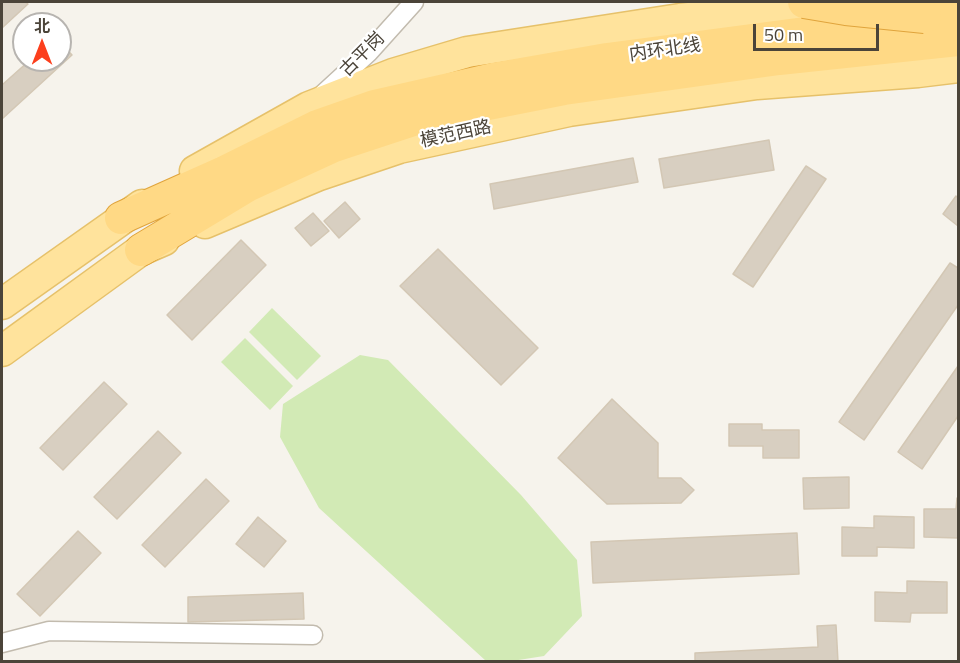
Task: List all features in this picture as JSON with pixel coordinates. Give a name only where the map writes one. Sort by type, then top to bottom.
[{"type":"highway","points":[[804,2],[925,17]]},
{"type":"highway","name":"内环北线","points":[[121,218],[224,172],[317,126],[374,106],[493,79],[607,59],[958,13]]},
{"type":"highway","name":"内环北线","points":[[141,250],[248,186],[334,146],[422,117],[564,89],[779,59],[958,40]]},
{"type":"main road","points":[[2,304],[121,218],[176,182],[309,107],[393,74],[467,52],[680,19],[846,2]]},
{"type":"main road","name":"模范西路","points":[[2,351],[141,250],[319,175],[399,148],[569,111],[757,84],[958,68]]},
{"type":"street","name":"古平岗","points":[[309,107],[369,52],[414,2]]},
{"type":"street","points":[[2,643],[49,631],[313,634]]},
{"type":"green space","points":[[272,308],[321,356],[297,380],[249,332]]},
{"type":"green space","points":[[245,338],[293,386],[270,410],[221,362]]},
{"type":"green space","points":[[360,355],[388,360],[521,495],[577,560],[582,616],[544,656],[512,661],[486,661],[319,508],[280,437],[283,404]]},
{"type":"building","points":[[2,2],[28,4],[19,12],[12,12],[12,19],[2,28]]},
{"type":"building","points":[[17,72],[53,72],[2,119],[2,85]]},
{"type":"building","points":[[769,140],[774,170],[664,188],[659,159]]},
{"type":"building","points":[[633,158],[638,182],[494,209],[490,184]]},
{"type":"building","points":[[806,166],[826,179],[753,287],[733,274]]},
{"type":"building","points":[[956,196],[958,198],[958,226],[943,214]]},
{"type":"building","points":[[345,202],[360,219],[339,238],[324,221]]},
{"type":"building","points":[[313,213],[329,231],[311,246],[295,228]]},
{"type":"building","points":[[241,240],[266,265],[192,340],[167,315]]},
{"type":"building","points":[[438,249],[538,348],[501,385],[400,286]]},
{"type":"building","points":[[950,263],[958,268],[958,305],[864,440],[839,422]]},
{"type":"building","points":[[958,366],[958,416],[922,469],[898,452]]},
{"type":"building","points":[[104,382],[127,404],[63,470],[40,448]]},
{"type":"building","points":[[612,399],[658,443],[658,478],[681,478],[694,490],[681,503],[607,504],[558,458]]},
{"type":"building","points":[[729,424],[762,424],[762,430],[799,430],[799,458],[763,458],[763,446],[729,446]]},
{"type":"building","points":[[158,431],[181,453],[117,519],[94,497]]},
{"type":"building","points":[[849,477],[849,508],[804,509],[803,478]]},
{"type":"building","points":[[206,479],[229,501],[165,567],[142,545]]},
{"type":"building","points":[[957,498],[958,538],[924,537],[924,509],[956,509]]},
{"type":"building","points":[[874,516],[914,517],[914,548],[877,547],[877,556],[842,556],[842,527],[874,528]]},
{"type":"building","points":[[258,517],[286,541],[264,567],[236,544]]},
{"type":"building","points":[[78,531],[101,553],[40,616],[17,594]]},
{"type":"building","points":[[797,533],[799,574],[593,583],[591,542]]},
{"type":"building","points":[[907,581],[947,582],[947,613],[911,613],[910,622],[875,621],[875,592],[907,593]]},
{"type":"building","points":[[303,593],[304,619],[188,622],[188,597]]},
{"type":"building","points":[[836,625],[838,662],[695,662],[695,653],[818,647],[817,626]]}]
